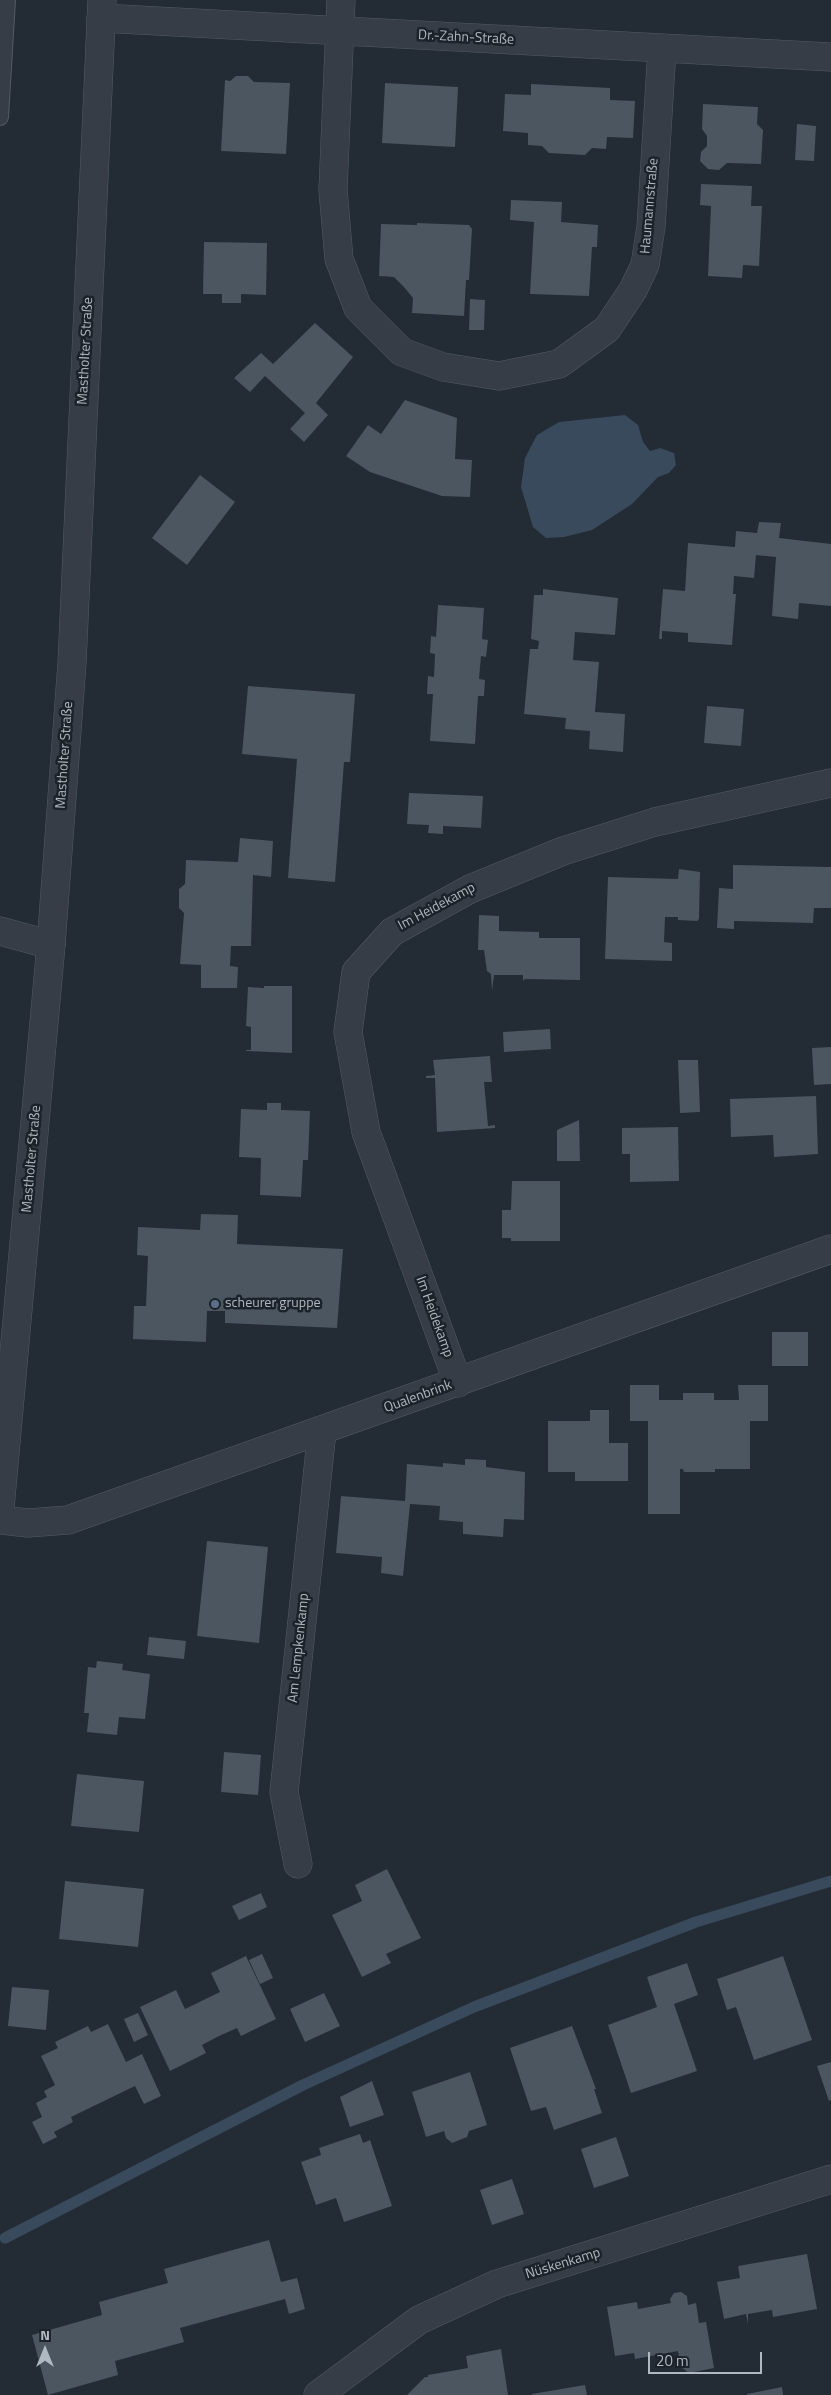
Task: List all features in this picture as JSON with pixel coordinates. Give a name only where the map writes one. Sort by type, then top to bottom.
[{"type":"street","name":"Haumannstraße","points":[[340,0],[333,190],[339,259],[358,308],[402,352],[442,367],[499,376],[559,364],[607,329],[633,290],[644,264],[651,227],[662,49]]},
{"type":"street","name":"Dr.-Zahn-Straße","points":[[101,9],[339,31],[831,57]]},
{"type":"street","name":"Mastholter Straße","points":[[0,1508],[51,945],[72,663],[101,9]]},
{"type":"street","name":"Im Heidekamp","points":[[458,1383],[366,1132],[348,1032],[356,972],[392,932],[470,889],[563,851],[655,822],[831,782]]},
{"type":"street","points":[[0,931],[51,945]]},
{"type":"street","name":"Qualenbrink","points":[[0,1520],[28,1523],[68,1520],[831,1250]]},
{"type":"street","name":"Am Lempkenkamp","points":[[298,1864],[284,1792],[322,1431]]},
{"type":"street","name":"Nüskenkamp","points":[[318,2395],[419,2320],[497,2284],[831,2179]]},
{"type":"lane","points":[[0,117],[7,0]]},
{"type":"water","points":[[625,415],[638,425],[643,442],[650,451],[660,448],[674,453],[676,465],[669,473],[658,477],[632,504],[592,530],[564,537],[546,538],[533,527],[521,487],[525,458],[537,435],[559,422]]},
{"type":"building","points":[[236,76],[248,76],[254,82],[290,83],[286,154],[221,151],[225,80],[230,81]]},
{"type":"building","points":[[385,83],[458,87],[455,147],[382,143]]},
{"type":"building","points":[[531,84],[610,88],[610,100],[635,101],[633,138],[607,137],[606,149],[592,148],[585,155],[549,153],[542,146],[528,145],[528,133],[503,131],[505,94],[531,95]]},
{"type":"building","points":[[703,104],[758,107],[757,124],[763,130],[761,164],[727,163],[719,170],[708,169],[700,161],[701,152],[707,146],[707,136],[702,129]]},
{"type":"building","points":[[797,124],[816,126],[814,161],[795,160]]},
{"type":"building","points":[[701,184],[752,186],[751,206],[762,206],[759,266],[743,265],[742,278],[708,276],[711,206],[700,205]]},
{"type":"building","points":[[511,200],[562,202],[561,222],[598,225],[597,247],[592,247],[589,296],[530,294],[534,222],[510,220]]},
{"type":"building","points":[[417,223],[469,225],[472,229],[469,280],[466,280],[464,316],[412,313],[413,298],[404,287],[394,277],[379,276],[381,224],[417,225]]},
{"type":"building","points":[[204,242],[267,243],[266,295],[241,294],[241,303],[222,303],[222,294],[203,294]]},
{"type":"building","points":[[470,299],[485,300],[484,330],[469,330]]},
{"type":"building","points":[[315,323],[353,357],[316,403],[328,415],[304,442],[290,429],[305,413],[265,376],[250,392],[234,378],[261,353],[273,364]]},
{"type":"building","points":[[405,400],[457,418],[455,459],[472,460],[470,497],[442,496],[370,472],[346,456],[368,425],[381,434]]},
{"type":"building","points":[[200,475],[235,502],[187,565],[152,538]]},
{"type":"building","points":[[759,522],[781,523],[779,538],[831,544],[831,606],[799,603],[798,619],[772,616],[776,557],[756,555],[754,578],[734,576],[733,594],[736,594],[732,645],[688,642],[688,633],[662,631],[662,639],[659,639],[663,589],[685,591],[688,543],[735,547],[736,531],[757,533]]},
{"type":"building","points":[[543,589],[618,598],[615,635],[575,632],[573,660],[599,662],[595,712],[625,714],[623,752],[589,749],[590,731],[565,729],[566,718],[524,714],[530,649],[538,649],[539,641],[531,639],[534,595],[543,595]]},
{"type":"building","points":[[438,605],[484,608],[482,639],[488,640],[486,657],[481,656],[479,679],[485,680],[484,696],[478,696],[475,744],[430,741],[433,694],[427,694],[428,676],[434,677],[435,654],[430,653],[431,636],[436,637]]},
{"type":"building","points":[[248,686],[355,694],[350,762],[344,762],[335,882],[288,878],[297,759],[242,754]]},
{"type":"building","points":[[707,706],[744,709],[741,746],[704,743]]},
{"type":"building","points":[[409,793],[483,796],[481,828],[443,826],[443,834],[428,833],[429,825],[407,824]]},
{"type":"building","points":[[240,838],[273,841],[271,877],[253,875],[251,946],[231,946],[230,966],[238,967],[237,988],[201,988],[201,965],[180,964],[184,913],[179,908],[179,889],[185,884],[186,860],[238,862]]},
{"type":"building","points":[[733,865],[831,867],[831,908],[814,908],[813,923],[734,921],[734,929],[717,928],[719,888],[733,889]]},
{"type":"building","points":[[679,869],[700,872],[699,919],[697,921],[678,920],[678,917],[665,917],[664,942],[672,943],[672,961],[605,959],[608,877],[678,879]]},
{"type":"building","points":[[479,915],[499,916],[499,931],[539,932],[539,938],[580,938],[580,980],[525,979],[523,981],[523,975],[494,975],[492,991],[491,974],[487,971],[484,950],[478,950]]},
{"type":"building","points":[[264,986],[292,986],[292,1053],[246,1051],[251,1050],[251,1027],[246,1026],[248,987],[264,988]]},
{"type":"building","points":[[550,1029],[551,1049],[504,1052],[503,1032]]},
{"type":"building","points":[[831,1047],[831,1084],[814,1085],[812,1048]]},
{"type":"building","points":[[490,1056],[492,1082],[484,1082],[488,1126],[495,1125],[495,1128],[437,1132],[435,1078],[426,1078],[426,1076],[435,1075],[433,1060]]},
{"type":"building","points":[[678,1060],[698,1060],[700,1112],[680,1113]]},
{"type":"building","points":[[816,1096],[818,1154],[774,1157],[773,1135],[731,1137],[730,1099]]},
{"type":"building","points":[[267,1103],[281,1103],[281,1110],[310,1111],[308,1160],[303,1160],[301,1197],[260,1195],[261,1158],[239,1157],[241,1109],[267,1110]]},
{"type":"building","points":[[579,1120],[580,1161],[557,1161],[557,1130]]},
{"type":"building","points":[[678,1127],[679,1181],[630,1182],[630,1154],[622,1154],[622,1128]]},
{"type":"building","points":[[512,1181],[560,1181],[560,1241],[511,1241],[511,1238],[502,1238],[502,1210],[511,1210]]},
{"type":"building","points":[[201,1214],[238,1215],[237,1244],[343,1249],[337,1328],[225,1323],[225,1311],[207,1311],[206,1342],[133,1339],[134,1306],[146,1306],[148,1256],[137,1255],[138,1227],[200,1230]]},
{"type":"building","points":[[772,1332],[808,1332],[808,1366],[772,1366]]},
{"type":"building","points":[[630,1385],[659,1385],[659,1400],[683,1400],[683,1393],[714,1393],[714,1400],[739,1400],[738,1385],[768,1385],[768,1421],[750,1421],[750,1469],[715,1469],[715,1472],[684,1472],[683,1469],[680,1469],[680,1514],[648,1514],[648,1421],[630,1421]]},
{"type":"building","points":[[590,1410],[609,1410],[609,1443],[628,1443],[628,1481],[575,1481],[575,1472],[548,1472],[548,1421],[590,1421]]},
{"type":"building","points":[[465,1459],[486,1460],[486,1467],[525,1472],[524,1520],[504,1519],[503,1537],[463,1534],[463,1522],[439,1520],[440,1506],[410,1504],[403,1576],[381,1573],[382,1557],[336,1553],[341,1496],[405,1501],[407,1464],[443,1467],[443,1463],[465,1465]]},
{"type":"building","points":[[207,1541],[268,1547],[259,1643],[197,1636]]},
{"type":"building","points":[[149,1637],[186,1641],[184,1659],[147,1655]]},
{"type":"building","points":[[97,1661],[123,1664],[122,1670],[150,1674],[145,1719],[119,1717],[117,1735],[87,1732],[89,1713],[84,1713],[88,1667],[96,1668]]},
{"type":"building","points":[[224,1752],[261,1755],[258,1795],[221,1792]]},
{"type":"building","points":[[77,1774],[144,1781],[139,1832],[71,1826]]},
{"type":"building","points":[[387,1869],[421,1938],[386,1954],[391,1963],[362,1977],[332,1915],[362,1901],[355,1885]]},
{"type":"building","points":[[65,1881],[144,1889],[138,1947],[59,1939]]},
{"type":"building","points":[[261,1893],[267,1907],[239,1920],[232,1906]]},
{"type":"building","points":[[262,1954],[273,1978],[260,1984],[249,1960]]},
{"type":"building","points":[[246,1956],[276,2019],[241,2036],[237,2028],[219,2036],[202,2045],[206,2053],[170,2071],[140,2007],[176,1990],[185,2009],[220,1992],[211,1973]]},
{"type":"building","points":[[783,1956],[812,2040],[754,2060],[736,2007],[727,2010],[717,1979]]},
{"type":"building","points":[[687,1963],[698,1995],[674,2004],[697,2071],[631,2093],[608,2025],[657,2007],[647,1977]]},
{"type":"building","points":[[12,1987],[49,1990],[46,2030],[8,2026]]},
{"type":"building","points":[[324,1993],[340,2026],[305,2042],[290,2009]]},
{"type":"building","points":[[138,2013],[148,2035],[134,2042],[124,2019]]},
{"type":"building","points":[[108,2024],[126,2062],[142,2054],[161,2096],[144,2104],[135,2086],[71,2117],[73,2122],[54,2132],[57,2137],[43,2144],[32,2122],[42,2117],[36,2103],[47,2097],[44,2091],[55,2085],[41,2056],[58,2048],[55,2042],[88,2026],[91,2032]]},
{"type":"building","points":[[572,2026],[596,2089],[594,2089],[602,2113],[554,2130],[546,2107],[531,2111],[510,2048]]},
{"type":"building","points":[[831,2062],[831,2100],[829,2101],[817,2066]]},
{"type":"building","points":[[470,2072],[487,2125],[469,2131],[467,2137],[452,2143],[446,2138],[444,2131],[426,2137],[412,2092]]},
{"type":"building","points":[[372,2081],[384,2115],[350,2127],[340,2097]]},
{"type":"building","points":[[360,2134],[363,2143],[370,2140],[392,2206],[344,2222],[336,2198],[316,2205],[301,2162],[321,2155],[319,2148]]},
{"type":"building","points":[[616,2137],[629,2176],[594,2188],[581,2149]]},
{"type":"building","points":[[512,2179],[524,2214],[492,2225],[480,2190]]},
{"type":"building","points":[[269,2240],[281,2282],[297,2278],[305,2309],[289,2314],[285,2299],[180,2328],[184,2342],[115,2361],[118,2375],[48,2395],[32,2335],[102,2315],[99,2302],[168,2283],[164,2269]]},
{"type":"building","points":[[807,2254],[817,2309],[773,2317],[772,2310],[748,2314],[748,2324],[746,2314],[724,2319],[717,2282],[740,2278],[738,2266]]},
{"type":"building","points":[[681,2292],[687,2296],[688,2305],[696,2303],[699,2323],[706,2322],[714,2368],[689,2373],[681,2367],[678,2351],[635,2359],[634,2353],[615,2356],[607,2307],[637,2302],[638,2309],[671,2303],[670,2299],[674,2293]]},
{"type":"building","points":[[501,2349],[508,2395],[407,2395],[428,2375],[468,2368],[466,2356]]},
{"type":"building","points":[[585,2385],[587,2395],[532,2395],[532,2394]]},
{"type":"building","points":[[782,2387],[783,2395],[747,2395],[747,2394]]},
{"type":"waterway","points":[[5,2238],[303,2085],[474,2007],[696,1922],[831,1881]]},
{"type":"place","name":"scheurer gruppe","points":[[215,1304]]}]
